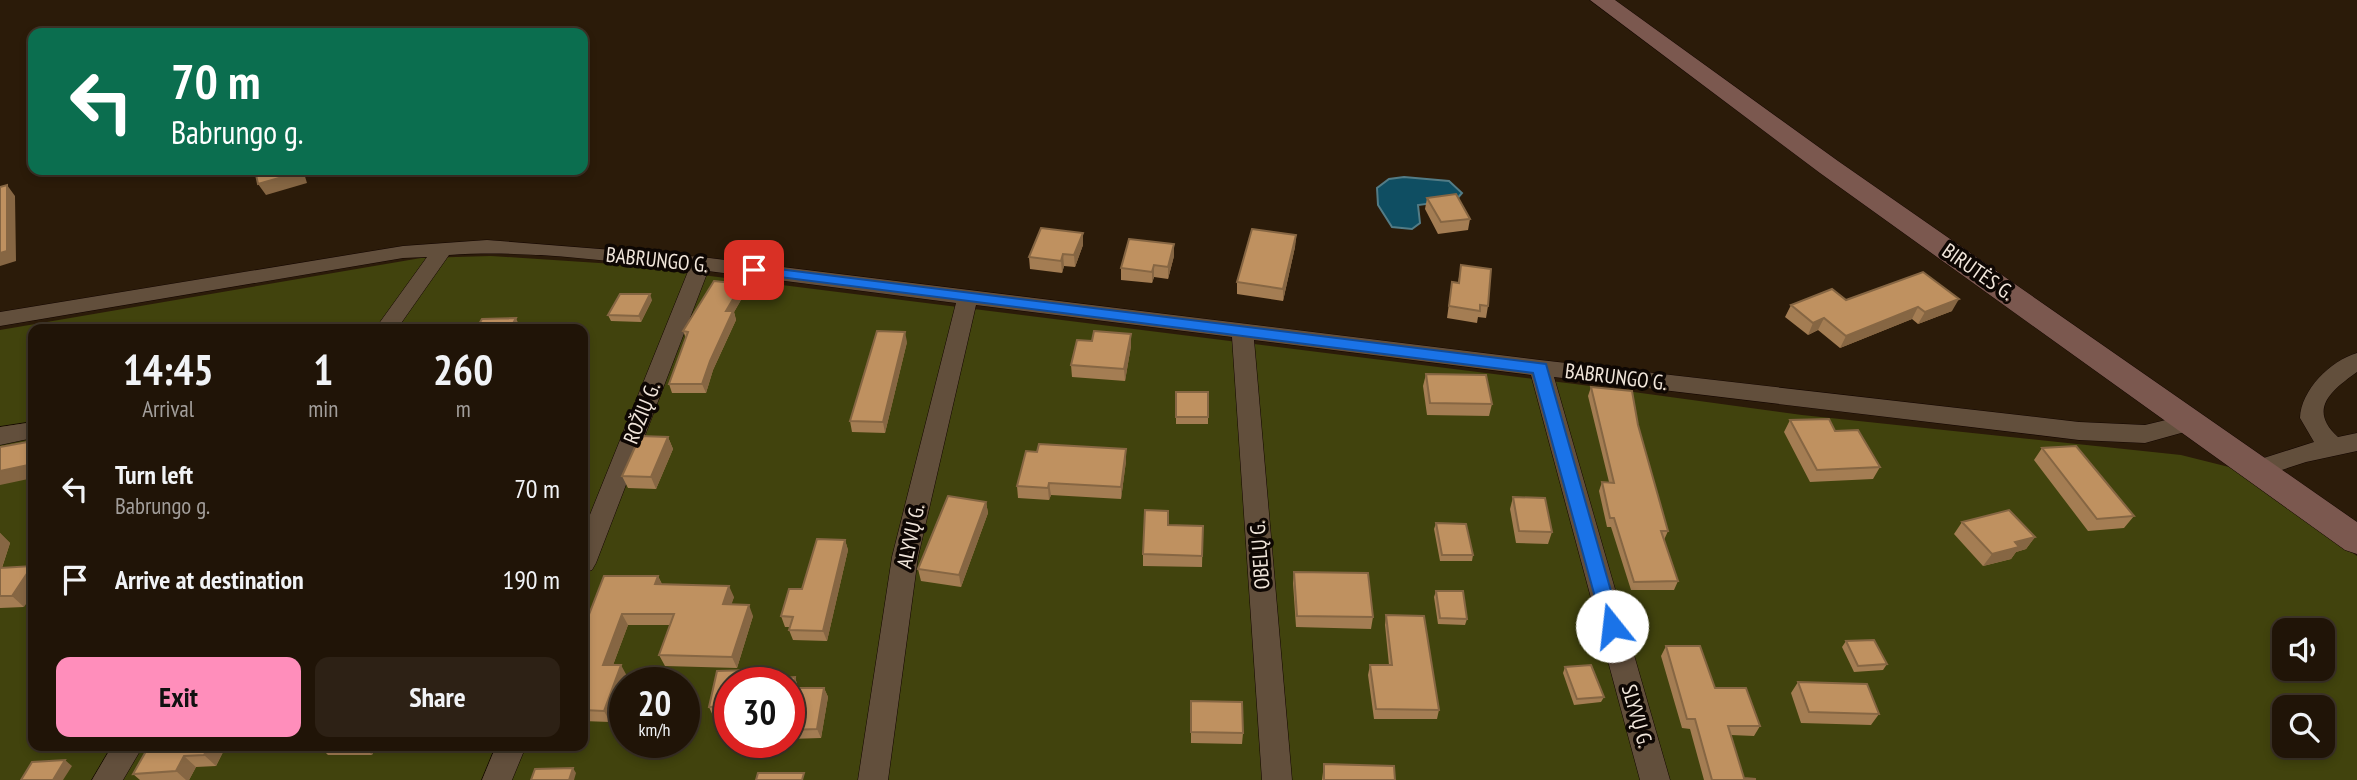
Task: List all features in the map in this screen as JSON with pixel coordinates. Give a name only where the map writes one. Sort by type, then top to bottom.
[{"type":"main road","name":"BIRUTĖS G.","points":[[1601,0],[1829,167],[2357,540]]},
{"type":"street","name":"BABRUNGO G.","points":[[0,319],[340,260],[444,248],[530,248],[701,264],[2078,432],[2145,434],[2191,422]]},
{"type":"street","points":[[390,324],[444,248]]},
{"type":"street","name":"ROŽIŲ G.","points":[[588,550],[701,264]]},
{"type":"street","name":"ALYVŲ G.","points":[[873,780],[905,556],[968,296]]},
{"type":"street","name":"OBELŲ G.","points":[[1242,330],[1277,780]]},
{"type":"street","points":[[2332,445],[2316,430],[2311,416],[2317,397],[2329,381],[2357,360]]},
{"type":"street","name":"SLYVŲ G.","points":[[1540,368],[1655,780]]},
{"type":"street","points":[[0,436],[28,431]]},
{"type":"street","points":[[2257,469],[2332,445],[2357,442]]},
{"type":"street","points":[[107,780],[125,751]]},
{"type":"street","points":[[497,780],[509,751]]},
{"type":"shaded area","points":[[491,256],[614,264],[1575,384],[1802,415],[2181,455],[2237,469],[2357,556],[2357,780],[0,780],[0,330],[28,325],[28,751],[588,751],[588,324],[35,324],[421,258]]},
{"type":"water","points":[[1404,177],[1449,181],[1462,193],[1456,200],[1418,205],[1420,223],[1412,229],[1392,227],[1378,205],[1377,188],[1389,179]]},
{"type":"building","points":[[256,175],[290,175],[258,184]]},
{"type":"building","points":[[7,185],[7,251],[0,253],[0,187]]},
{"type":"building","points":[[1456,194],[1470,219],[1441,222],[1427,198]]},
{"type":"building","points":[[1041,228],[1083,233],[1074,255],[1063,254],[1061,261],[1029,257]]},
{"type":"building","points":[[1252,229],[1296,235],[1283,289],[1237,282]]},
{"type":"building","points":[[1129,239],[1174,244],[1168,267],[1154,265],[1152,272],[1121,268]]},
{"type":"building","points":[[1461,265],[1491,269],[1488,306],[1480,305],[1480,311],[1449,306],[1452,282],[1459,283]]},
{"type":"building","points":[[1923,272],[1959,299],[1925,312],[1918,307],[1846,336],[1824,318],[1813,323],[1791,305],[1832,289],[1846,300]]},
{"type":"building","points":[[714,281],[742,284],[726,311],[733,311],[702,384],[669,384],[688,332],[683,331]]},
{"type":"building","points":[[620,294],[650,294],[639,316],[608,315]]},
{"type":"building","points":[[516,318],[513,324],[479,324],[482,319]]},
{"type":"building","points":[[877,331],[905,332],[883,422],[850,421]]},
{"type":"building","points":[[1094,331],[1131,334],[1124,369],[1071,365],[1077,340],[1092,341]]},
{"type":"building","points":[[1426,374],[1486,375],[1492,404],[1430,403]]},
{"type":"building","points":[[1591,387],[1632,391],[1638,425],[1668,531],[1661,531],[1678,581],[1634,582],[1614,518],[1610,518],[1602,482],[1614,483]]},
{"type":"building","points":[[1176,392],[1208,392],[1208,417],[1176,417]]},
{"type":"building","points":[[1829,419],[1835,431],[1858,430],[1880,467],[1817,470],[1790,420]]},
{"type":"building","points":[[640,436],[668,437],[651,477],[622,476]]},
{"type":"building","points":[[28,442],[28,465],[0,471],[0,447]]},
{"type":"building","points":[[1039,444],[1126,449],[1121,487],[1049,483],[1048,488],[1017,486],[1026,451],[1037,452]]},
{"type":"building","points":[[2076,446],[2134,516],[2097,519],[2042,448]]},
{"type":"building","points":[[948,496],[986,502],[959,575],[918,569]]},
{"type":"building","points":[[1513,497],[1545,498],[1552,532],[1519,531]]},
{"type":"building","points":[[1145,510],[1168,511],[1168,525],[1203,526],[1202,556],[1143,554]]},
{"type":"building","points":[[2009,510],[2035,537],[2015,542],[2019,547],[1992,554],[1962,522]]},
{"type":"building","points":[[1436,523],[1466,524],[1473,555],[1442,555]]},
{"type":"building","points":[[817,539],[845,540],[823,631],[789,630],[793,617],[781,616],[789,589],[802,589]]},
{"type":"building","points":[[28,566],[28,572],[12,596],[0,596],[0,568]]},
{"type":"building","points":[[1294,572],[1368,573],[1373,617],[1297,616]]},
{"type":"building","points":[[604,576],[658,576],[655,584],[729,586],[723,604],[749,605],[732,657],[659,655],[674,614],[622,614],[603,665],[621,665],[609,667],[609,697],[604,711],[588,710],[588,617]]},
{"type":"building","points":[[1436,591],[1463,591],[1467,619],[1440,618]]},
{"type":"building","points":[[1386,615],[1424,616],[1439,710],[1376,709],[1370,665],[1392,665]]},
{"type":"building","points":[[1874,640],[1887,664],[1858,666],[1846,641]]},
{"type":"building","points":[[1666,646],[1700,646],[1715,688],[1746,688],[1760,726],[1728,726],[1744,778],[1755,780],[1712,780],[1695,719],[1687,719]]},
{"type":"building","points":[[1591,665],[1604,697],[1577,699],[1565,667]]},
{"type":"building","points":[[1798,682],[1867,684],[1879,714],[1809,712]]},
{"type":"building","points":[[714,684],[714,707],[709,707]]},
{"type":"building","points":[[805,688],[824,688],[817,729],[805,729]]},
{"type":"building","points":[[1191,701],[1242,702],[1243,733],[1191,732]]},
{"type":"building","points":[[146,751],[206,751],[204,755],[184,756],[176,771],[133,774]]},
{"type":"building","points":[[65,760],[53,780],[21,780],[32,762]]},
{"type":"building","points":[[1324,764],[1394,766],[1395,780],[1324,780]]},
{"type":"building","points":[[573,768],[569,780],[531,780],[535,769]]},
{"type":"building","points":[[758,773],[804,773],[802,780],[756,780]]},
{"type":"route","points":[[754,270],[1540,368],[1612,626]]}]
